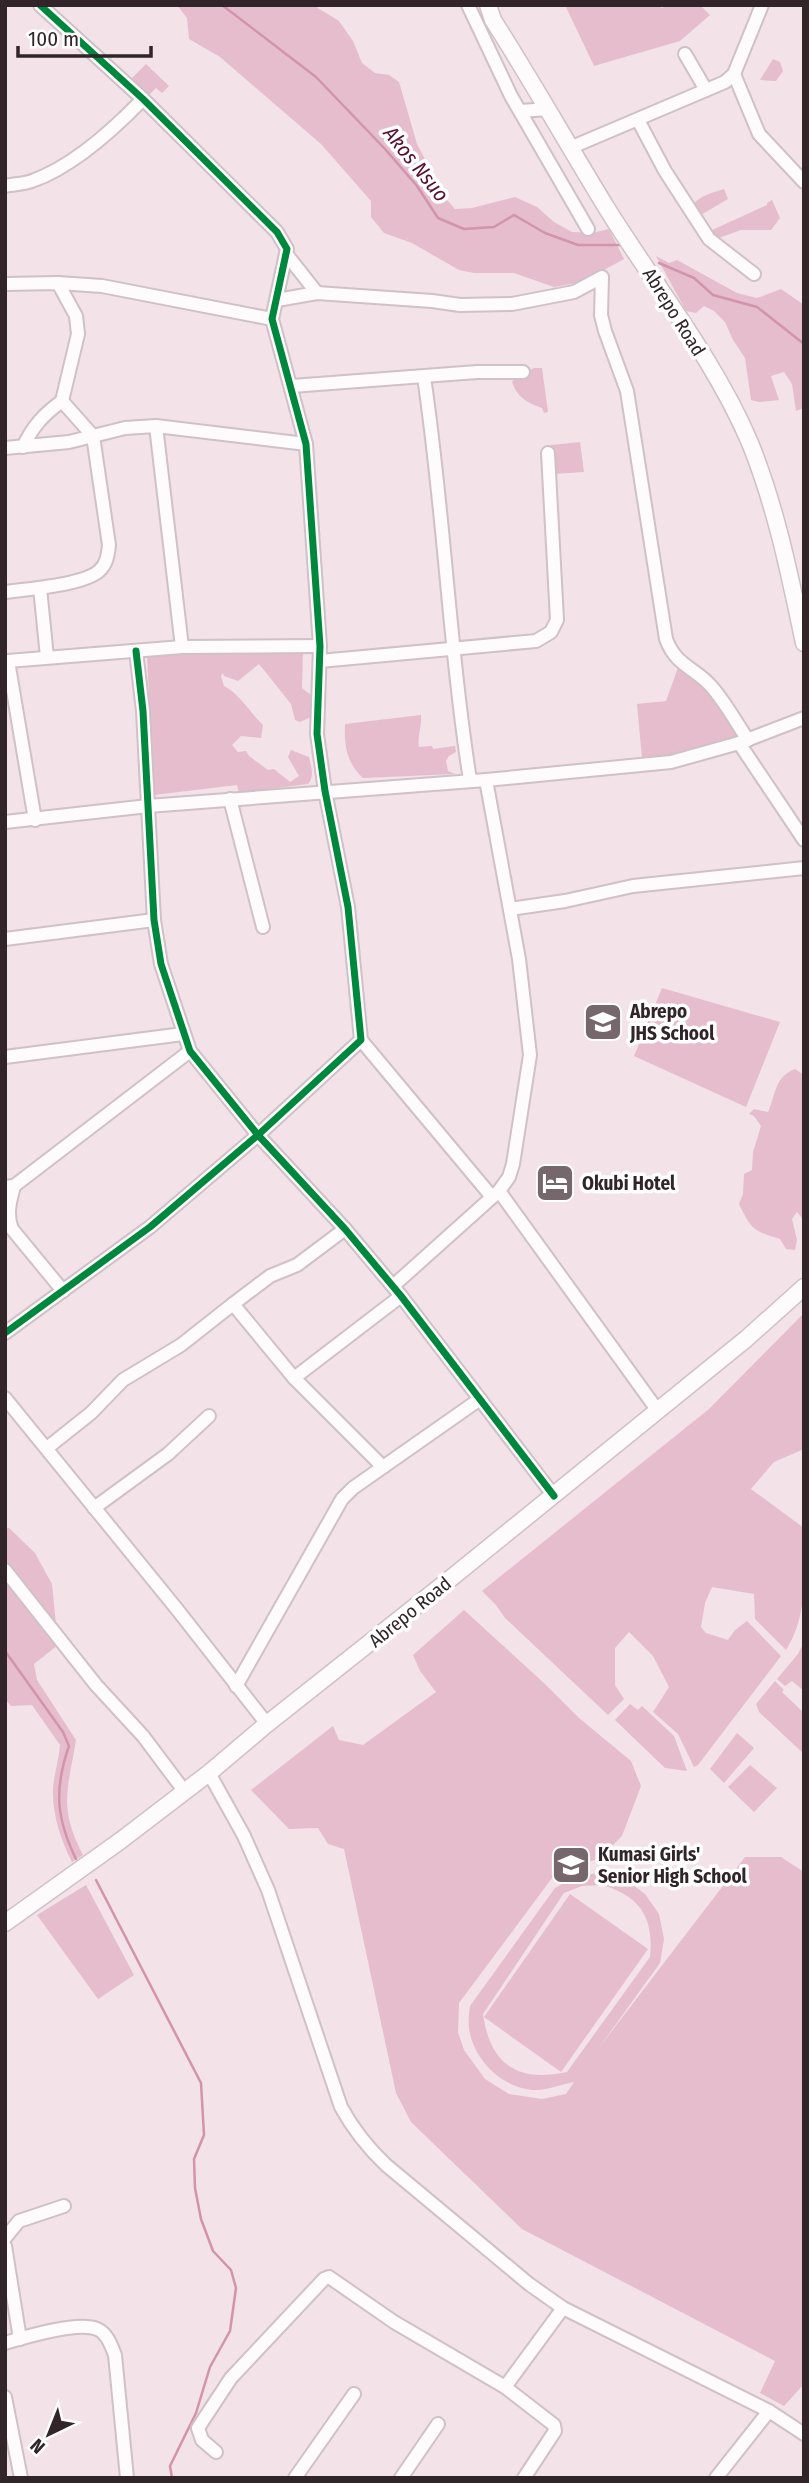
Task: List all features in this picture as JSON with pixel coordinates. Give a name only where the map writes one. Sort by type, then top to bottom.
[{"type":"main road","name":"Abrepo Road","points":[[488,5],[493,19],[607,207],[659,284],[730,403],[750,443],[797,578],[804,643]]},
{"type":"main road","name":"Abrepo Road","points":[[5,1923],[209,1773],[554,1496],[746,1339],[804,1287]]},
{"type":"street","points":[[40,5],[143,99],[277,232],[283,240],[287,255],[317,293]]},
{"type":"street","points":[[468,5],[498,71],[588,229]]},
{"type":"street","points":[[572,147],[725,82],[734,75],[762,5]]},
{"type":"street","points":[[685,54],[706,90]]},
{"type":"street","points":[[734,75],[759,134],[804,181]]},
{"type":"street","points":[[5,185],[32,181],[62,166],[117,125],[143,99]]},
{"type":"street","points":[[520,111],[549,109]]},
{"type":"street","points":[[638,120],[665,171],[709,239],[754,274]]},
{"type":"street","points":[[287,255],[272,319],[306,444],[320,646],[317,734],[325,792],[348,907],[361,1040],[496,1194],[658,1411]]},
{"type":"street","points":[[276,300],[317,293],[460,305],[512,304],[574,292],[602,277],[603,322],[627,391],[666,639],[671,652],[680,662],[711,686],[804,840]]},
{"type":"street","points":[[23,447],[33,427],[43,415],[62,401],[78,334],[76,316],[58,283]]},
{"type":"street","points":[[5,284],[102,286],[272,319]]},
{"type":"street","points":[[292,386],[477,372],[523,372]]},
{"type":"street","points":[[424,377],[432,426],[459,712],[470,780]]},
{"type":"street","points":[[5,592],[40,588],[88,577],[101,570],[106,560],[109,545],[93,436],[62,401]]},
{"type":"street","points":[[5,448],[69,442],[125,428],[156,426],[306,444]]},
{"type":"street","points":[[156,426],[182,647]]},
{"type":"street","points":[[320,661],[536,641],[551,632],[558,620],[548,453]]},
{"type":"street","points":[[40,588],[47,657]]},
{"type":"street","points":[[35,820],[7,662],[182,647],[320,646]]},
{"type":"street","points":[[136,651],[143,711],[154,920],[161,964],[190,1051],[258,1135],[345,1229],[397,1291],[554,1496]]},
{"type":"street","points":[[5,822],[148,806],[486,780],[671,762],[743,742],[804,718]]},
{"type":"street","points":[[294,1378],[397,1291],[496,1194],[509,1177],[530,1055],[521,972],[486,780]]},
{"type":"street","points":[[230,799],[263,927]]},
{"type":"street","points":[[510,909],[565,901],[633,886],[804,868]]},
{"type":"street","points":[[5,939],[154,920]]},
{"type":"street","points":[[5,1058],[183,1034]]},
{"type":"street","points":[[5,1333],[150,1227],[258,1135],[361,1040]]},
{"type":"street","points":[[63,1291],[12,1229],[9,1221],[10,1187],[190,1051]]},
{"type":"street","points":[[47,1448],[91,1413],[123,1380],[181,1345],[270,1276],[297,1265],[345,1229]]},
{"type":"street","points":[[233,1304],[294,1378],[383,1467]]},
{"type":"street","points":[[5,1398],[267,1724]]},
{"type":"street","points":[[236,1686],[342,1499],[353,1488],[480,1399]]},
{"type":"street","points":[[94,1508],[167,1454],[209,1416]]},
{"type":"street","points":[[5,1570],[96,1685],[143,1736],[185,1792]]},
{"type":"street","points":[[209,1773],[244,1836],[268,1890],[323,2057],[341,2107],[354,2130],[386,2165],[529,2284],[564,2308],[769,2412],[804,2434]]},
{"type":"street","points":[[5,2238],[19,2221],[64,2206]]},
{"type":"street","points":[[5,2246],[20,2339]]},
{"type":"street","points":[[216,2452],[202,2440],[198,2428],[219,2394],[315,2288],[329,2277],[394,2322],[505,2387],[554,2425],[555,2428],[524,2478]]},
{"type":"street","points":[[505,2387],[564,2308]]},
{"type":"street","points":[[5,2343],[82,2326],[99,2329],[109,2340],[115,2355],[127,2478]]},
{"type":"street","points":[[295,2478],[354,2394]]},
{"type":"street","points":[[5,2397],[21,2478]]},
{"type":"street","points":[[716,2478],[769,2412]]},
{"type":"street","points":[[401,2478],[438,2424]]},
{"type":"shaded area","points":[[177,5],[313,5],[339,21],[353,41],[362,63],[375,73],[389,75],[399,82],[417,144],[428,165],[433,184],[455,209],[472,208],[515,197],[537,207],[554,222],[572,232],[592,233],[609,229],[624,259],[582,282],[554,287],[514,273],[474,273],[459,270],[412,243],[384,233],[371,217],[371,201],[321,144],[220,57],[189,39],[187,18]]},
{"type":"shaded area","points":[[565,5],[659,5],[662,8],[667,5],[700,5],[710,15],[680,41],[594,66]]},
{"type":"shaded area","points":[[773,59],[780,62],[783,71],[776,81],[760,80]]},
{"type":"shaded area","points":[[146,64],[169,86],[162,93],[156,88],[147,97],[130,80]]},
{"type":"shaded area","points":[[724,189],[728,199],[699,216],[692,206],[695,202]]},
{"type":"shaded area","points":[[772,200],[780,218],[771,230],[741,230],[719,238],[710,231],[767,205]]},
{"type":"shaded area","points":[[656,256],[669,263],[677,260],[737,293],[757,298],[781,289],[804,305],[804,408],[796,411],[792,384],[784,372],[771,376],[779,400],[751,400],[745,358],[725,322],[704,306],[696,313],[686,311]]},
{"type":"shaded area","points":[[534,368],[542,368],[548,412],[544,413],[542,408],[523,399],[512,382]]},
{"type":"shaded area","points":[[580,442],[584,472],[554,474],[551,445]]},
{"type":"shaded area","points":[[303,648],[302,688],[311,695],[311,717],[300,722],[295,720],[291,704],[259,664],[238,681],[224,676],[223,673],[221,676],[224,686],[240,699],[263,725],[261,738],[241,736],[232,745],[238,752],[246,751],[268,770],[274,769],[290,782],[299,776],[288,757],[291,750],[309,757],[312,775],[308,784],[239,793],[237,785],[154,795],[147,656]]},
{"type":"shaded area","points":[[679,665],[704,682],[739,735],[679,755],[642,758],[637,704],[666,701]]},
{"type":"shaded area","points":[[421,715],[419,747],[432,746],[433,749],[455,746],[456,752],[446,761],[448,771],[455,774],[363,778],[353,766],[348,754],[345,724]]},
{"type":"shaded area","points":[[662,988],[780,1022],[746,1107],[634,1056]]},
{"type":"shaded area","points":[[795,1069],[804,1075],[804,1221],[797,1212],[792,1219],[797,1240],[795,1250],[786,1249],[780,1239],[754,1228],[739,1204],[743,1194],[744,1174],[752,1170],[753,1152],[761,1126],[754,1116],[749,1114],[754,1109],[768,1112],[779,1082]]},
{"type":"shaded area","points":[[804,1313],[804,1449],[774,1462],[751,1489],[804,1528],[804,1591],[799,1622],[786,1650],[755,1619],[754,1594],[712,1587],[705,1603],[701,1627],[706,1633],[728,1640],[735,1630],[747,1621],[781,1656],[694,1767],[678,1734],[653,1712],[669,1687],[653,1656],[629,1632],[615,1648],[615,1685],[624,1699],[608,1715],[505,1618],[482,1591],[709,1409]]},
{"type":"shaded area","points":[[9,1528],[35,1553],[52,1584],[58,1645],[34,1664],[37,1680],[76,1740],[67,1798],[70,1824],[83,1855],[72,1862],[61,1836],[54,1808],[53,1789],[60,1745],[32,1705],[11,1706],[5,1699],[5,1529]]},
{"type":"shaded area","points":[[464,1610],[579,1718],[631,1761],[641,1786],[622,1836],[600,1858],[555,1874],[459,2003],[458,2032],[464,2050],[485,2079],[509,2094],[542,2099],[566,2094],[574,2082],[538,2090],[521,2088],[510,2083],[490,2070],[476,2050],[469,2025],[470,2006],[555,1888],[577,1876],[601,1873],[625,1879],[645,1894],[659,1914],[664,1939],[660,1963],[598,2049],[745,1857],[781,1857],[804,1872],[804,2384],[784,2406],[760,2393],[775,2361],[522,2229],[411,2122],[396,2093],[344,1849],[328,1844],[318,1828],[289,1829],[251,1790],[333,1726],[339,1740],[363,1745],[436,1692],[420,1671],[413,1655]],"holes":[[[602,1885],[626,1895],[642,1910],[650,1930],[650,1957],[567,2072],[534,2075],[509,2066],[492,2046],[483,2014],[564,1893],[582,1886]]]},
{"type":"shaded area","points":[[804,1642],[804,1691],[792,1681],[785,1686],[777,1679],[798,1654]]},
{"type":"shaded area","points":[[775,1681],[784,1690],[782,1692],[804,1713],[804,1754],[759,1712],[756,1704]]},
{"type":"shaded area","points":[[630,1704],[638,1710],[642,1706],[674,1736],[687,1771],[665,1768],[615,1720]]},
{"type":"shaded area","points":[[737,1733],[754,1748],[724,1783],[710,1769]]},
{"type":"shaded area","points":[[750,1765],[777,1788],[754,1812],[728,1787]]},
{"type":"shaded area","points":[[86,1885],[134,1975],[98,1999],[37,1915]]},
{"type":"shaded area","points":[[570,1894],[648,1949],[561,2072],[484,2017]]},
{"type":"waterway","name":"Akos Nsuo","points":[[222,5],[316,77],[386,150],[417,186],[438,218],[464,229],[494,227],[514,215],[545,233],[578,245],[620,245]]},
{"type":"waterway","name":"Akos Nsuo","points":[[659,263],[694,278],[713,295],[757,307],[804,344]]},
{"type":"waterway","points":[[5,1651],[63,1732],[69,1746],[61,1776],[59,1803],[64,1830],[76,1859]]},
{"type":"waterway","points":[[96,1880],[201,2083],[204,2135],[194,2159],[195,2188],[201,2219],[213,2251],[231,2270],[236,2288],[230,2331],[210,2367],[196,2413],[170,2466],[172,2478]]},
{"type":"cycle path","points":[[5,1333],[150,1227],[258,1135],[361,1040],[348,907],[325,791],[317,734],[320,646],[306,444],[272,319],[287,249],[277,232],[143,99],[40,5]]},
{"type":"cycle path","points":[[136,651],[143,711],[154,920],[161,964],[190,1051],[258,1135],[345,1229],[401,1296],[554,1496]]},
{"type":"place","name":"Abrepo JHS School","points":[[603,1022]]},
{"type":"place","name":"Okubi Hotel","points":[[555,1183]]},
{"type":"place","name":"Kumasi Girls' Senior High School","points":[[571,1865]]}]
